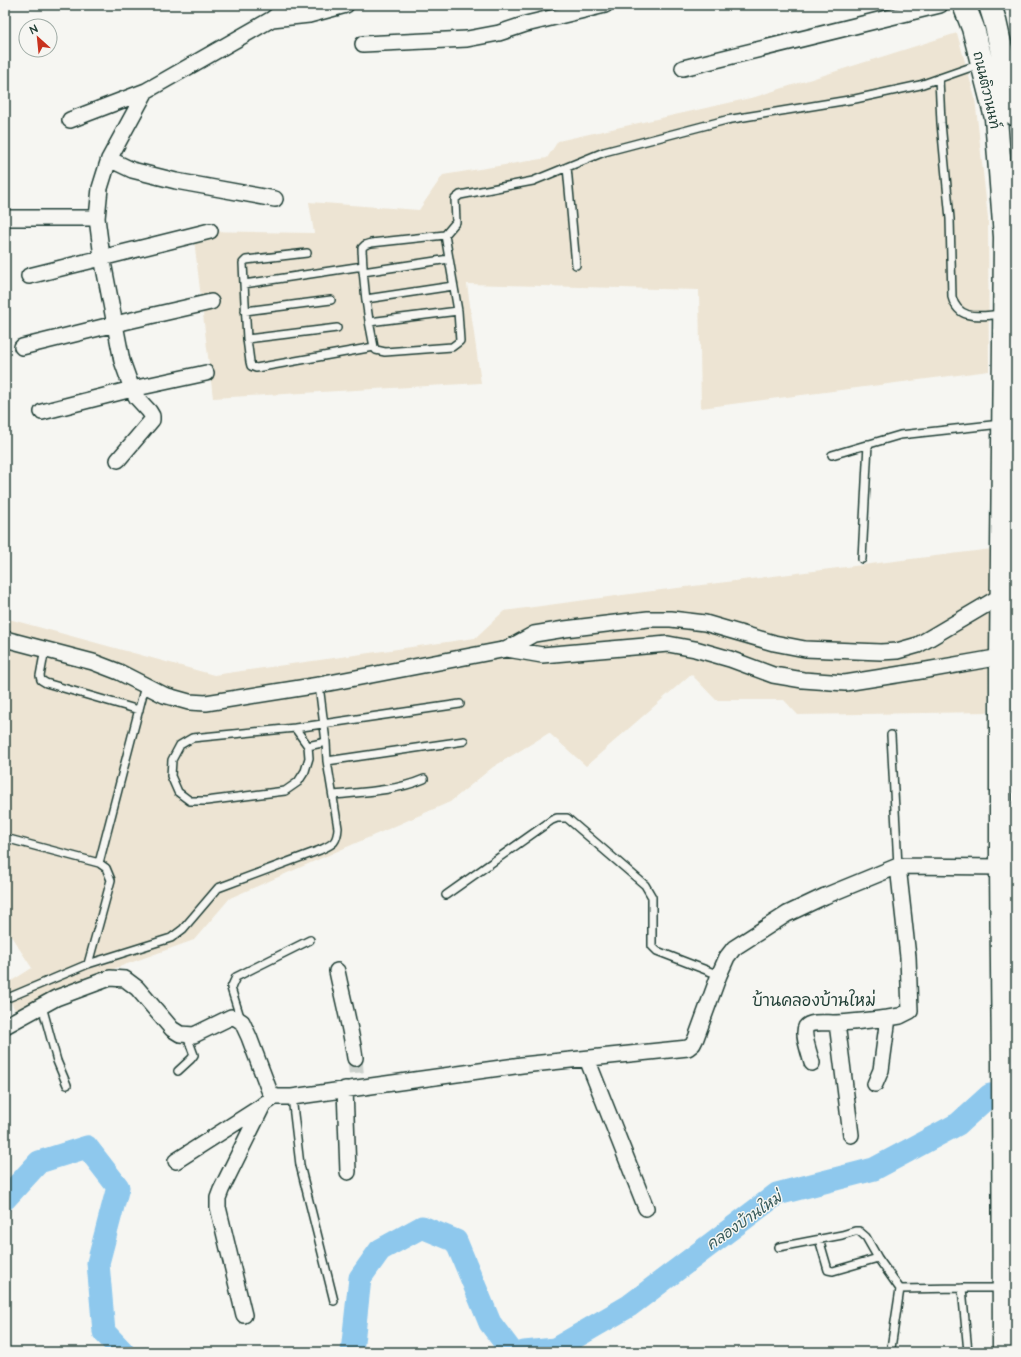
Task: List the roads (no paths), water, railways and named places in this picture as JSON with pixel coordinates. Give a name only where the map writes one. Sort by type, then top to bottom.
[{"type":"main road","name":"ถนนติวานนท์","points":[[964,5],[973,28],[996,118],[1004,237],[1001,596],[1004,1352]]},
{"type":"main road","name":"ถนนติวานนท์","points":[[990,5],[1016,115]]},
{"type":"street","points":[[70,120],[146,91],[272,19],[288,5]]},
{"type":"street","points":[[272,19],[309,15],[346,5]]},
{"type":"street","points":[[363,44],[467,39],[499,33],[526,24],[605,5]]},
{"type":"street","points":[[683,68],[940,5]]},
{"type":"street","points":[[118,460],[152,420],[152,416],[136,398],[122,361],[102,257],[97,218],[100,188],[109,159],[146,91]]},
{"type":"street","points":[[109,159],[132,170],[275,199]]},
{"type":"street","points":[[5,218],[97,218]]},
{"type":"street","points":[[29,276],[210,231]]},
{"type":"street","points":[[22,346],[211,302]]},
{"type":"street","points":[[42,412],[132,389],[206,373]]},
{"type":"street","points":[[5,639],[93,662],[119,672],[164,695],[189,702],[206,702],[319,685],[507,649],[534,634],[641,620],[671,619],[705,623],[774,644],[805,649],[882,652],[897,651],[918,645],[1001,596]]},
{"type":"street","points":[[507,649],[542,655],[668,644],[695,649],[730,659],[773,675],[803,680],[845,683],[1001,657]]},
{"type":"street","points":[[897,651],[898,675]]},
{"type":"street","points":[[812,1063],[805,1035],[805,1029],[808,1026],[814,1024],[888,1018],[900,1016],[910,1011],[908,957],[898,866]]},
{"type":"street","points":[[176,1161],[269,1101],[353,1086],[522,1065],[688,1048],[693,1044],[696,1038],[727,957],[734,948],[787,914],[825,896],[898,866],[1001,867]]},
{"type":"street","points":[[337,971],[344,1007],[351,1030],[355,1058]]},
{"type":"street","points":[[5,1026],[56,998],[110,978],[125,979],[137,988],[172,1029],[180,1034],[187,1036],[194,1035],[231,1017],[242,1022],[269,1090],[269,1101],[218,1198],[218,1207],[244,1315]]},
{"type":"street","points":[[875,1084],[881,1070],[888,1018]]},
{"type":"street","points":[[837,1023],[852,1135]]},
{"type":"street","points":[[587,1059],[646,1208]]},
{"type":"street","points":[[348,1172],[353,1086]]},
{"type":"lane","points":[[445,235],[458,311],[460,341],[452,347],[385,352],[376,350],[374,347],[369,322],[362,248],[365,245],[445,235],[456,222],[455,199],[460,195],[533,181],[604,152],[726,120],[855,99],[920,85],[982,63]]},
{"type":"lane","points":[[939,78],[941,123],[950,220],[953,301],[960,311],[967,315],[1004,314]]},
{"type":"lane","points":[[567,167],[576,265]]},
{"type":"lane","points":[[307,253],[246,260],[243,263],[247,339],[251,366],[256,368],[374,347]]},
{"type":"lane","points":[[244,284],[449,259]]},
{"type":"lane","points":[[366,299],[453,286]]},
{"type":"lane","points":[[245,311],[330,300]]},
{"type":"lane","points":[[369,322],[458,311]]},
{"type":"lane","points":[[247,339],[337,328]]},
{"type":"lane","points":[[832,455],[900,435],[1003,424]]},
{"type":"lane","points":[[862,559],[868,444]]},
{"type":"lane","points":[[45,650],[40,676],[41,680],[46,683],[139,710]]},
{"type":"lane","points":[[10,997],[88,964],[171,938],[183,929],[212,894],[224,884],[333,844],[338,837],[338,828],[327,761],[319,685]]},
{"type":"lane","points":[[99,863],[145,686]]},
{"type":"lane","points":[[295,728],[308,746],[309,758],[305,771],[298,782],[285,791],[206,801],[190,801],[178,792],[171,776],[172,760],[180,745],[192,738],[295,728],[460,704]]},
{"type":"lane","points":[[891,735],[898,866]]},
{"type":"lane","points":[[327,761],[464,740]]},
{"type":"lane","points":[[308,746],[326,742]]},
{"type":"lane","points":[[333,795],[380,790],[418,782],[424,779]]},
{"type":"lane","points":[[446,895],[552,820],[557,818],[567,818],[645,885],[652,897],[653,948],[657,951],[719,975]]},
{"type":"lane","points":[[5,838],[99,863],[106,868],[111,880],[88,964]]},
{"type":"lane","points":[[242,1022],[231,988],[236,977],[310,940]]},
{"type":"lane","points":[[42,1006],[57,1061],[67,1085]]},
{"type":"lane","points":[[178,1071],[194,1055],[187,1036]]},
{"type":"lane","points":[[292,1097],[300,1165],[334,1301]]},
{"type":"lane","points":[[778,1247],[855,1231],[859,1231],[866,1237],[878,1258],[900,1289],[891,1348],[892,1352]]},
{"type":"lane","points":[[819,1239],[828,1270],[833,1271],[878,1258]]},
{"type":"lane","points":[[962,1288],[968,1352]]},
{"type":"lane","points":[[900,1289],[1003,1288]]},
{"type":"waterway","name":"คลองบ้านใหม่","points":[[524,1352],[555,1349],[629,1306],[777,1194],[874,1169],[958,1124],[990,1095],[1016,1093]]},
{"type":"waterway","name":"คลองบ้านใหม่","points":[[5,1199],[39,1162],[87,1147],[118,1187],[98,1263],[104,1332],[123,1352]]},
{"type":"waterway","name":"คลองบ้านใหม่","points":[[352,1352],[360,1278],[380,1250],[422,1227],[456,1241],[490,1323],[512,1352]]},
{"type":"tunnel","points":[[355,1058],[357,1082]]},
{"type":"district","name":"บ้านคลองบ้านใหม่","points":[[814,1000]]}]
